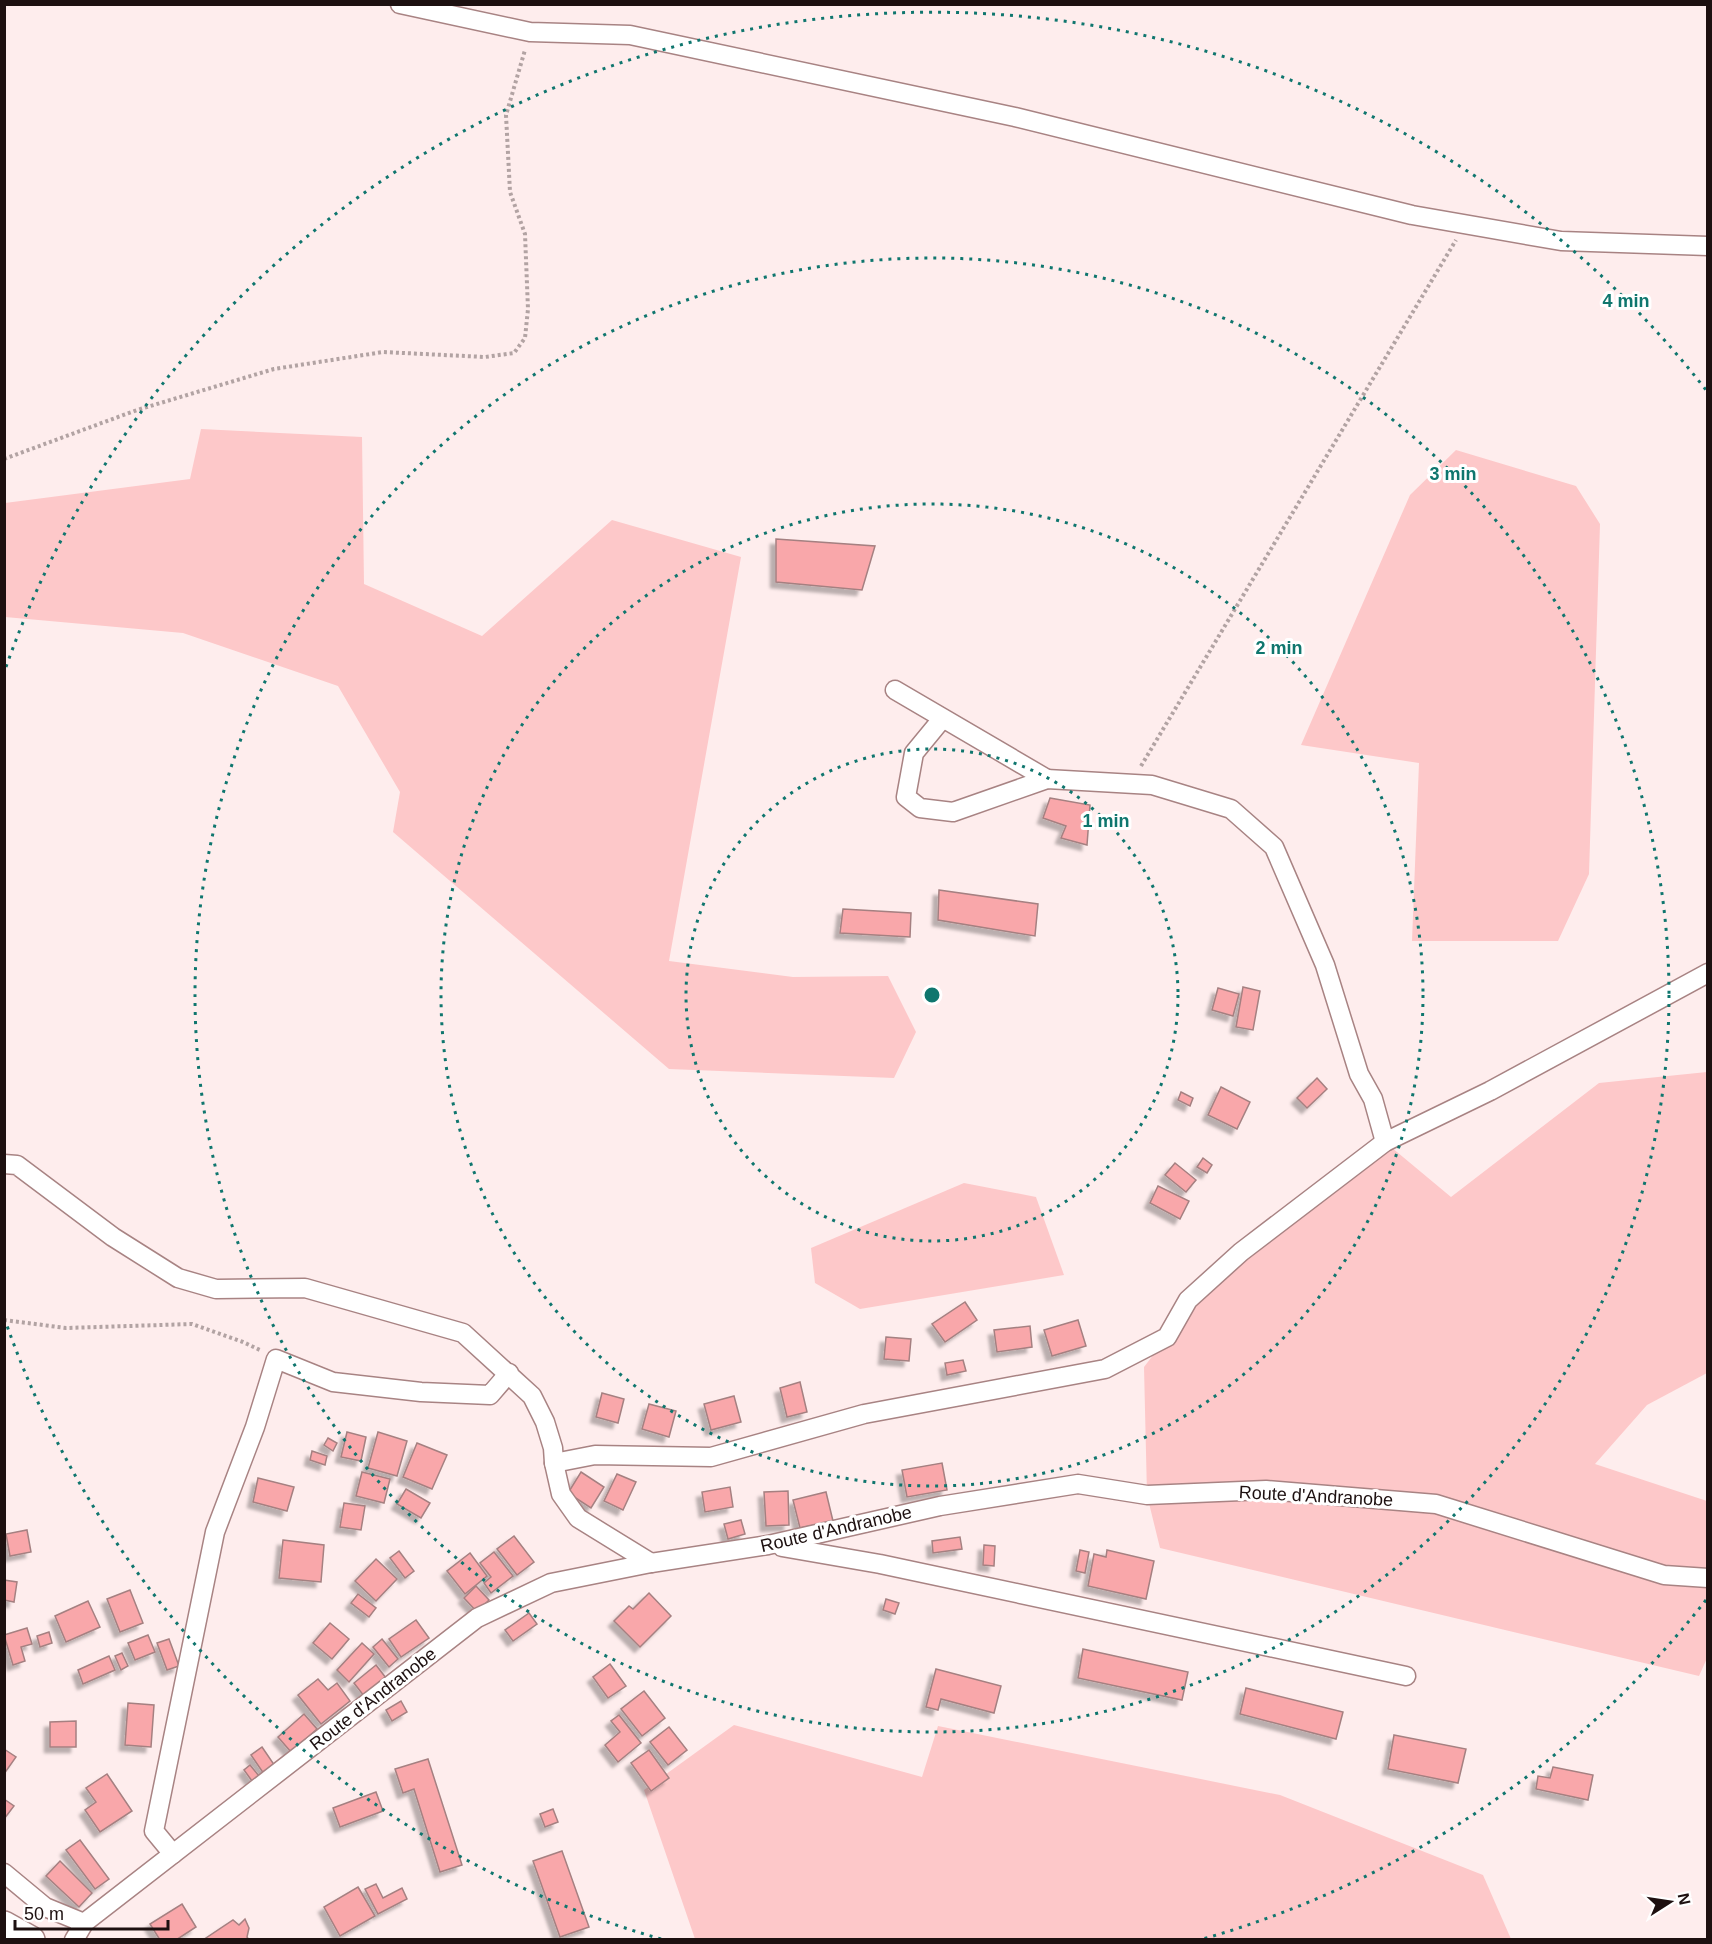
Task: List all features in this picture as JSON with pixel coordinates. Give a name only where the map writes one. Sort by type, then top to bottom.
[{"type":"main road","points":[[4,1925],[31,1940]]},
{"type":"street","points":[[400,4],[530,32],[630,35],[1015,117],[1412,215],[1561,242],[1707,246]]},
{"type":"street","points":[[895,690],[1047,779]]},
{"type":"street","points":[[942,718],[914,753],[906,796],[920,808],[952,812],[1047,779],[1152,785],[1231,809],[1274,847],[1325,965],[1359,1074],[1373,1100],[1385,1142]]},
{"type":"street","points":[[554,1463],[595,1455],[711,1457],[864,1414],[1105,1369],[1167,1338],[1188,1300],[1241,1252],[1385,1142],[1490,1091],[1707,974]]},
{"type":"street","points":[[4,1164],[17,1166],[113,1237],[178,1278],[216,1289],[305,1288],[463,1333],[532,1396],[545,1422],[553,1448],[561,1494],[578,1518],[651,1563]]},
{"type":"street","points":[[173,1854],[154,1831],[214,1532],[255,1427],[276,1359],[333,1382],[421,1392],[490,1395],[508,1373]]},
{"type":"street","name":"Route d'Andranobe","points":[[74,1940],[84,1923],[477,1618],[551,1583],[651,1563],[768,1545],[940,1506],[1078,1484],[1147,1495],[1266,1490],[1436,1503],[1664,1575],[1707,1578]]},
{"type":"street","points":[[768,1545],[880,1564],[1406,1676]]},
{"type":"street","points":[[4,1873],[45,1907],[84,1923]]},
{"type":"path","points":[[4,459],[137,410],[274,369],[382,352],[485,357],[514,353],[525,338],[528,309],[525,234],[510,192],[506,115],[530,32]]},
{"type":"path","points":[[1131,784],[1466,224]]},
{"type":"path","points":[[4,1320],[66,1328],[192,1324],[243,1342],[276,1359]]},
{"type":"shaded area","points":[[201,429],[362,437],[364,584],[482,636],[612,520],[741,557],[669,961],[793,977],[888,976],[916,1032],[894,1078],[669,1069],[393,832],[400,792],[338,686],[183,633],[5,617],[5,503],[190,479]]},
{"type":"shaded area","points":[[1456,450],[1576,486],[1600,524],[1589,874],[1558,941],[1412,941],[1419,763],[1301,745],[1410,495]]},
{"type":"shaded area","points":[[1707,1072],[1707,1373],[1647,1405],[1595,1464],[1707,1501],[1708,1656],[1699,1676],[1160,1548],[1147,1495],[1144,1367],[1167,1337],[1188,1300],[1385,1142],[1451,1197],[1599,1083]]},
{"type":"shaded area","points":[[964,1183],[1036,1197],[1064,1275],[860,1309],[815,1283],[811,1248]]},
{"type":"shaded area","points":[[734,1725],[922,1777],[938,1726],[1280,1795],[1483,1875],[1511,1939],[695,1939],[644,1790]]},
{"type":"building","points":[[776,539],[875,546],[862,590],[776,582]]},
{"type":"building","points":[[1050,798],[1090,805],[1087,845],[1061,838],[1066,826],[1043,818]]},
{"type":"building","points":[[939,890],[1038,904],[1035,936],[938,920]]},
{"type":"building","points":[[843,909],[911,913],[910,937],[840,933]]},
{"type":"building","points":[[1243,987],[1260,991],[1253,1030],[1236,1027]]},
{"type":"building","points":[[1218,988],[1239,994],[1233,1016],[1212,1010]]},
{"type":"building","points":[[1317,1078],[1327,1089],[1307,1108],[1297,1098]]},
{"type":"building","points":[[1221,1087],[1250,1102],[1237,1129],[1208,1115]]},
{"type":"building","points":[[1181,1092],[1193,1098],[1190,1106],[1178,1100]]},
{"type":"building","points":[[1203,1158],[1212,1165],[1207,1173],[1197,1167]]},
{"type":"building","points":[[1175,1163],[1196,1180],[1186,1192],[1165,1175]]},
{"type":"building","points":[[1158,1186],[1189,1201],[1180,1219],[1150,1203]]},
{"type":"building","points":[[965,1302],[977,1320],[945,1342],[932,1324]]},
{"type":"building","points":[[1078,1320],[1086,1346],[1052,1356],[1044,1330]]},
{"type":"building","points":[[1030,1326],[1032,1347],[997,1352],[994,1330]]},
{"type":"building","points":[[886,1337],[911,1339],[909,1361],[884,1359]]},
{"type":"building","points":[[963,1360],[966,1371],[947,1375],[945,1363]]},
{"type":"building","points":[[800,1382],[807,1412],[787,1417],[780,1388]]},
{"type":"building","points":[[602,1393],[624,1399],[618,1423],[596,1417]]},
{"type":"building","points":[[734,1396],[741,1422],[711,1430],[704,1404]]},
{"type":"building","points":[[649,1404],[676,1411],[669,1437],[642,1429]]},
{"type":"building","points":[[347,1432],[366,1437],[361,1461],[341,1457]]},
{"type":"building","points":[[378,1432],[407,1441],[397,1476],[368,1468]]},
{"type":"building","points":[[328,1438],[337,1443],[333,1451],[324,1445]]},
{"type":"building","points":[[417,1443],[447,1455],[432,1489],[403,1477]]},
{"type":"building","points":[[312,1451],[327,1456],[325,1465],[310,1460]]},
{"type":"building","points":[[942,1463],[947,1490],[907,1497],[902,1470]]},
{"type":"building","points":[[362,1472],[390,1479],[384,1503],[356,1496]]},
{"type":"building","points":[[581,1472],[604,1487],[591,1508],[568,1493]]},
{"type":"building","points":[[617,1474],[636,1482],[623,1510],[604,1501]]},
{"type":"building","points":[[258,1478],[294,1487],[287,1511],[253,1502]]},
{"type":"building","points":[[730,1487],[733,1507],[705,1512],[702,1492]]},
{"type":"building","points":[[406,1489],[430,1503],[421,1518],[397,1504]]},
{"type":"building","points":[[788,1491],[789,1525],[766,1526],[764,1492]]},
{"type":"building","points":[[826,1492],[833,1521],[800,1528],[793,1500]]},
{"type":"building","points":[[344,1503],[365,1506],[361,1530],[340,1527]]},
{"type":"building","points":[[741,1520],[745,1534],[728,1539],[724,1524]]},
{"type":"building","points":[[27,1530],[31,1552],[10,1556],[6,1534]]},
{"type":"building","points":[[514,1536],[534,1562],[517,1575],[497,1549]]},
{"type":"building","points":[[960,1537],[962,1549],[933,1553],[932,1541]]},
{"type":"building","points":[[283,1540],[324,1545],[321,1582],[279,1578]]},
{"type":"building","points":[[984,1545],[995,1546],[994,1566],[983,1565]]},
{"type":"building","points":[[1080,1550],[1089,1552],[1085,1573],[1076,1571]]},
{"type":"building","points":[[1107,1550],[1154,1561],[1146,1599],[1088,1586],[1094,1554],[1106,1557]]},
{"type":"building","points":[[399,1551],[414,1571],[405,1578],[390,1558]]},
{"type":"building","points":[[494,1552],[513,1576],[491,1593],[484,1583],[491,1577],[480,1563]]},
{"type":"building","points":[[470,1553],[487,1576],[465,1594],[447,1571]]},
{"type":"building","points":[[376,1559],[397,1579],[376,1601],[355,1581]]},
{"type":"building","points":[[4,1580],[17,1582],[14,1602],[4,1600]]},
{"type":"building","points":[[476,1586],[489,1600],[477,1612],[464,1598]]},
{"type":"building","points":[[130,1590],[143,1623],[120,1632],[107,1599]]},
{"type":"building","points":[[649,1593],[671,1616],[640,1647],[614,1621],[629,1606],[633,1609]]},
{"type":"building","points":[[358,1594],[376,1608],[369,1617],[351,1603]]},
{"type":"building","points":[[886,1599],[899,1603],[895,1614],[883,1610]]},
{"type":"building","points":[[88,1601],[100,1627],[66,1642],[55,1616]]},
{"type":"building","points":[[529,1613],[537,1624],[513,1641],[505,1630]]},
{"type":"building","points":[[416,1620],[429,1638],[401,1657],[389,1639]]},
{"type":"building","points":[[330,1623],[349,1639],[332,1659],[313,1643]]},
{"type":"building","points":[[27,1628],[32,1644],[21,1647],[25,1661],[13,1665],[4,1635]]},
{"type":"building","points":[[49,1632],[52,1643],[40,1647],[37,1636]]},
{"type":"building","points":[[148,1635],[155,1652],[135,1660],[128,1643]]},
{"type":"building","points":[[169,1639],[179,1666],[167,1670],[157,1643]]},
{"type":"building","points":[[382,1639],[398,1659],[389,1667],[373,1647]]},
{"type":"building","points":[[362,1643],[374,1654],[349,1682],[337,1670]]},
{"type":"building","points":[[1083,1649],[1188,1672],[1182,1700],[1078,1678]]},
{"type":"building","points":[[122,1653],[128,1666],[121,1670],[115,1656]]},
{"type":"building","points":[[109,1656],[115,1670],[83,1684],[78,1670]]},
{"type":"building","points":[[610,1664],[626,1686],[608,1698],[593,1677]]},
{"type":"building","points":[[376,1665],[386,1678],[364,1696],[354,1683]]},
{"type":"building","points":[[936,1669],[1001,1686],[994,1713],[941,1699],[938,1710],[926,1707]]},
{"type":"building","points":[[318,1679],[328,1690],[337,1683],[350,1701],[321,1724],[298,1695]]},
{"type":"building","points":[[1246,1688],[1343,1712],[1336,1739],[1240,1714]]},
{"type":"building","points":[[644,1691],[665,1718],[642,1736],[621,1709]]},
{"type":"building","points":[[401,1701],[407,1712],[392,1721],[386,1710]]},
{"type":"building","points":[[128,1703],[154,1705],[151,1747],[125,1745]]},
{"type":"building","points":[[304,1714],[317,1729],[291,1752],[278,1737]]},
{"type":"building","points":[[619,1715],[641,1743],[618,1762],[605,1745],[620,1732],[611,1721]]},
{"type":"building","points":[[76,1721],[76,1747],[50,1747],[50,1722]]},
{"type":"building","points":[[669,1727],[687,1750],[668,1765],[650,1742]]},
{"type":"building","points":[[1394,1735],[1466,1749],[1458,1783],[1388,1769]]},
{"type":"building","points":[[262,1747],[275,1766],[264,1774],[251,1755]]},
{"type":"building","points":[[4,1749],[16,1757],[4,1774]]},
{"type":"building","points":[[649,1750],[669,1778],[651,1791],[631,1763]]},
{"type":"building","points":[[428,1759],[462,1865],[440,1872],[414,1789],[403,1793],[395,1769]]},
{"type":"building","points":[[250,1765],[259,1776],[252,1781],[244,1770]]},
{"type":"building","points":[[1553,1767],[1593,1775],[1588,1800],[1536,1789],[1538,1776],[1550,1778]]},
{"type":"building","points":[[107,1774],[132,1811],[100,1832],[85,1810],[96,1802],[86,1788]]},
{"type":"building","points":[[376,1792],[383,1811],[340,1827],[333,1808]]},
{"type":"building","points":[[4,1799],[14,1806],[4,1819]]},
{"type":"building","points":[[553,1809],[558,1822],[545,1827],[540,1814]]},
{"type":"building","points":[[80,1840],[109,1879],[95,1889],[66,1850]]},
{"type":"building","points":[[562,1851],[589,1927],[560,1937],[533,1861]]},
{"type":"building","points":[[60,1861],[92,1893],[79,1907],[46,1876]]},
{"type":"building","points":[[376,1884],[383,1898],[402,1888],[407,1899],[378,1914],[365,1889]]},
{"type":"building","points":[[358,1887],[375,1916],[340,1936],[324,1907]]},
{"type":"building","points":[[182,1904],[196,1927],[176,1940],[160,1940],[150,1924]]},
{"type":"building","points":[[245,1919],[249,1928],[247,1937],[249,1940],[203,1940],[233,1920],[239,1925]]}]
